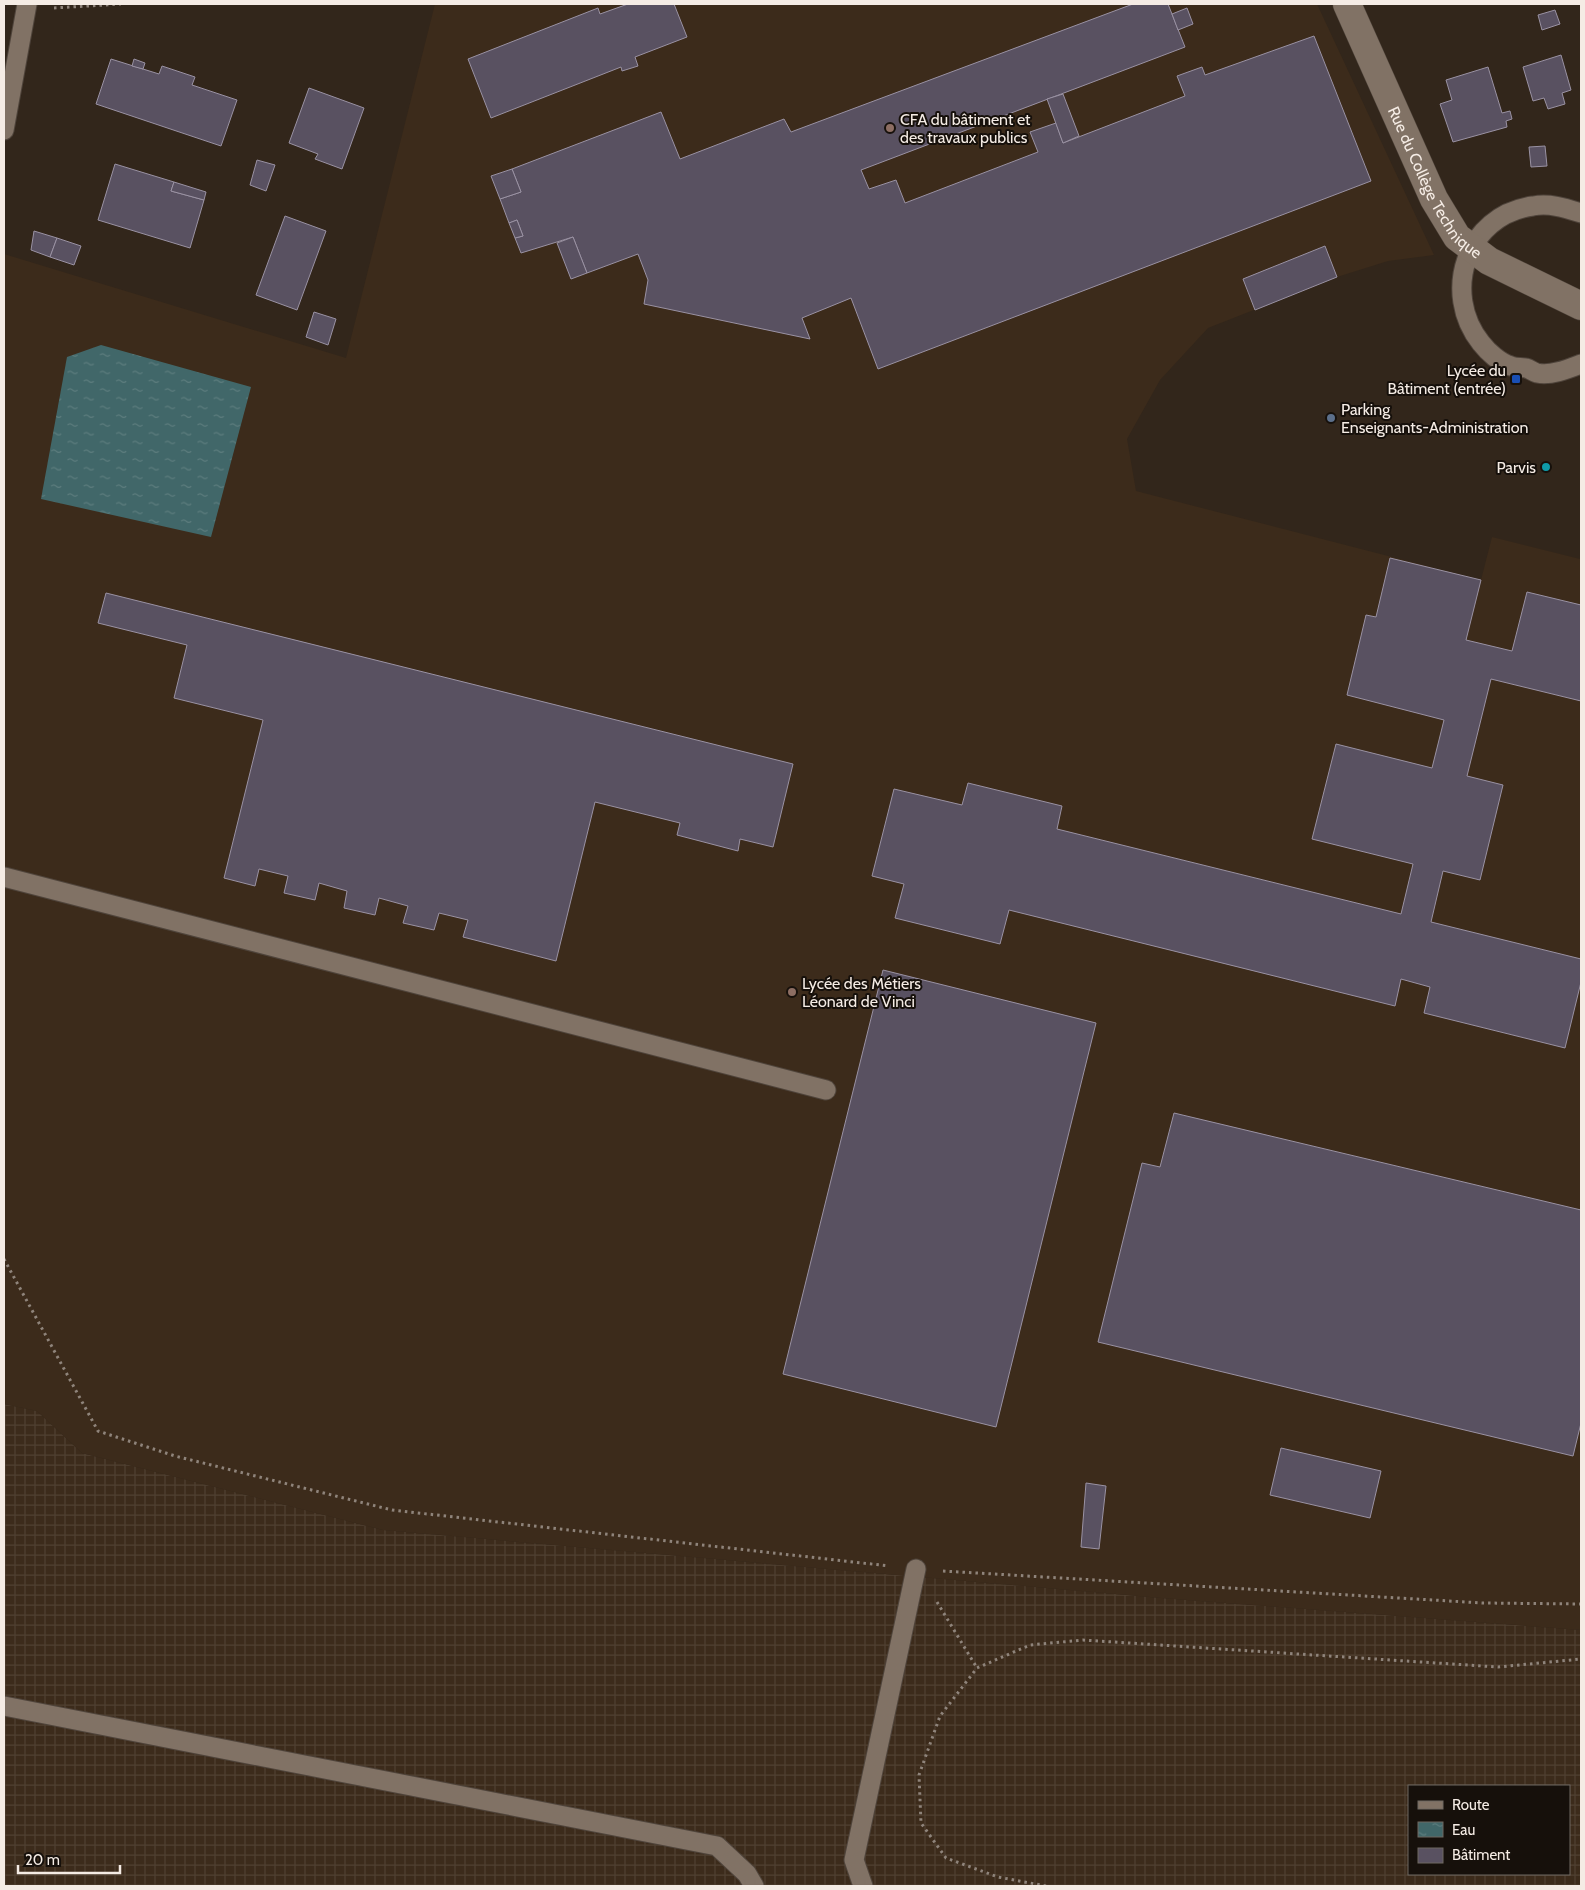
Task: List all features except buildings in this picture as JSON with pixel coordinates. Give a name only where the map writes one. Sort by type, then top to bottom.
[{"type":"street","name":"Rue du Collège Technique","points":[[1347,4],[1434,199],[1457,237],[1489,261],[1581,306]]},
{"type":"lane","points":[[4,130],[27,7]]},
{"type":"lane","points":[[1581,213],[1558,206],[1533,206],[1508,213],[1487,228],[1471,247],[1461,280],[1462,306],[1472,331],[1488,352],[1511,366],[1528,369],[1537,373],[1563,371],[1581,364]]},
{"type":"lane","points":[[4,877],[826,1090]]},
{"type":"lane","points":[[863,1886],[854,1860],[916,1569]]},
{"type":"lane","points":[[4,1706],[717,1846],[747,1874],[754,1886]]},
{"type":"path","points":[[27,7],[121,4]]},
{"type":"path","points":[[4,1259],[98,1431],[175,1456],[392,1510],[916,1569],[1473,1602],[1581,1604]]},
{"type":"path","points":[[916,1569],[977,1668]]},
{"type":"path","points":[[1046,1886],[998,1877],[946,1858],[921,1823],[919,1775],[940,1716],[977,1668],[1030,1645],[1083,1640],[1498,1667],[1581,1659]]},
{"type":"shaded area","name":"Lycée des Métiers Léonard de Vinci","points":[[435,4],[1317,4],[1434,255],[1388,261],[1337,277],[1208,328],[1160,380],[1127,439],[1136,491],[1481,580],[1492,537],[1580,559],[1581,555],[1581,1630],[1161,1598],[383,1530],[82,1453],[37,1411],[4,1404],[4,254],[346,358]]},
{"type":"shaded area","points":[[4,1404],[37,1411],[82,1453],[383,1530],[1161,1598],[1581,1630],[1581,1886],[4,1886]]},
{"type":"water","points":[[101,345],[251,387],[211,537],[41,499],[67,357]]},
{"type":"place","name":"CFA du bâtiment et des travaux publics","points":[[890,128]]},
{"type":"place","name":"Lycée du Bâtiment (entrée)","points":[[1516,379]]},
{"type":"place","name":"Parking Enseignants-Administration","points":[[1331,418]]},
{"type":"place","name":"Parvis","points":[[1546,467]]},
{"type":"place","name":"Lycée des Métiers Léonard de Vinci","points":[[792,992]]}]
